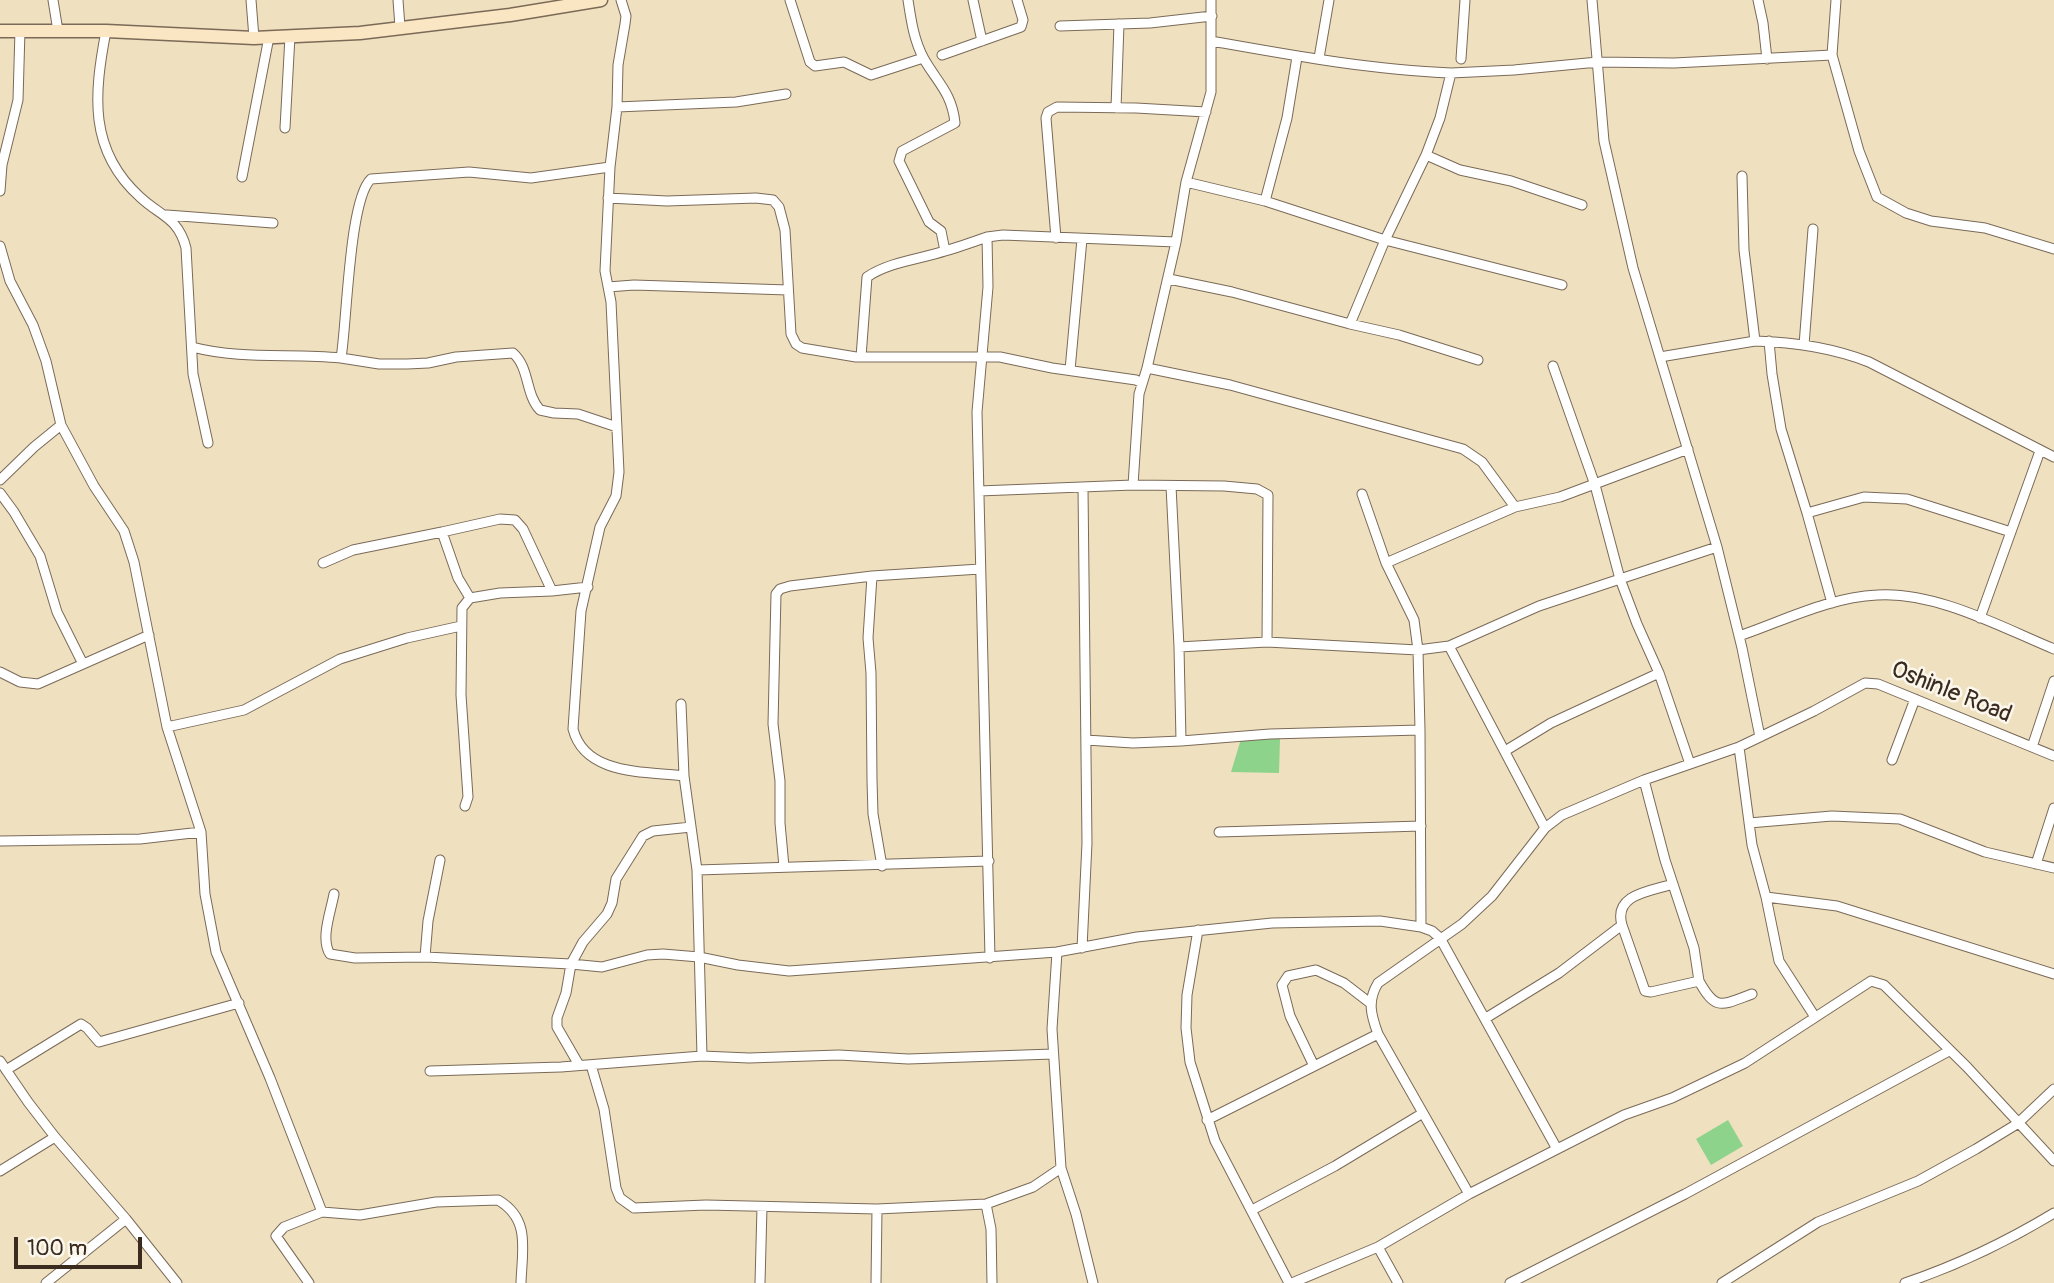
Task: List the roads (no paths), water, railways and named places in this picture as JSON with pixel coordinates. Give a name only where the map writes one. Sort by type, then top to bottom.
[{"type":"main road","points":[[0,31],[106,31],[254,38],[360,33],[510,15],[601,0]]},
{"type":"street","points":[[53,0],[58,31]]},
{"type":"street","points":[[251,0],[254,38]]},
{"type":"street","points":[[398,0],[400,27]]},
{"type":"street","points":[[621,0],[626,16],[618,65],[605,271],[611,302],[619,471],[615,496],[600,527],[581,611],[572,716],[575,738],[581,747],[599,761],[614,769],[684,776]]},
{"type":"street","points":[[790,0],[810,62],[816,66],[844,62],[871,75],[923,58]]},
{"type":"street","points":[[908,0],[914,34],[923,58],[944,86],[955,123],[902,151],[899,161],[929,222],[941,231],[945,251]]},
{"type":"street","points":[[973,0],[982,41]]},
{"type":"street","points":[[942,55],[1021,27],[1023,20],[1017,0]]},
{"type":"street","points":[[1133,485],[1139,394],[1169,279],[1186,182],[1211,92],[1211,0]]},
{"type":"street","points":[[1319,58],[1329,0]]},
{"type":"street","points":[[1461,59],[1465,0]]},
{"type":"street","points":[[1592,0],[1604,141],[1633,268],[1717,547],[1760,737]]},
{"type":"street","points":[[1758,0],[1768,59]]},
{"type":"street","points":[[1836,0],[1832,55],[1858,151],[1877,197],[1906,214],[1931,221],[1985,228],[2054,249]]},
{"type":"street","points":[[1060,26],[1150,23],[1212,16]]},
{"type":"street","points":[[1116,108],[1119,24]]},
{"type":"street","points":[[0,191],[2,165],[18,100],[20,30]]},
{"type":"street","points":[[106,31],[96,83],[103,142],[108,159],[129,186],[141,199],[167,215],[183,236],[186,248],[193,374],[208,443]]},
{"type":"street","points":[[285,128],[290,36]]},
{"type":"street","points":[[242,177],[269,37]]},
{"type":"street","points":[[1211,41],[1297,57],[1421,72],[1451,73],[1598,62],[1674,64],[1832,55]]},
{"type":"street","points":[[1265,201],[1287,118],[1297,57]]},
{"type":"street","points":[[1350,324],[1385,240],[1426,155],[1440,118],[1451,73]]},
{"type":"street","points":[[617,107],[736,102],[786,94]]},
{"type":"street","points":[[1056,238],[1046,118],[1048,112],[1057,107],[1206,112]]},
{"type":"street","points":[[1426,155],[1460,170],[1511,181],[1581,205]]},
{"type":"street","points":[[341,358],[360,199],[371,179],[469,173],[531,178],[610,167]]},
{"type":"street","points":[[1742,176],[1744,250],[1755,341]]},
{"type":"street","points":[[1186,182],[1265,201],[1385,240],[1562,285]]},
{"type":"street","points":[[608,198],[680,201],[756,198],[773,201],[779,207],[785,230],[791,334],[796,344],[802,348],[860,357],[1000,356],[1142,383]]},
{"type":"street","points":[[167,215],[273,223]]},
{"type":"street","points":[[1804,345],[1812,229]]},
{"type":"street","points":[[860,357],[867,277],[874,272],[987,237],[1003,235],[1176,242]]},
{"type":"street","points":[[987,237],[988,287],[977,412],[990,958]]},
{"type":"street","points":[[1070,370],[1082,239]]},
{"type":"street","points":[[0,246],[10,281],[33,325],[61,425],[94,486],[124,531],[134,562],[167,727],[201,832],[210,929],[216,951],[322,1212]]},
{"type":"street","points":[[1169,279],[1232,292],[1431,344],[1478,360]]},
{"type":"street","points":[[608,287],[634,285],[788,290]]},
{"type":"street","points":[[1660,357],[1755,341],[1842,351],[1869,362],[2054,457]]},
{"type":"street","points":[[1769,341],[1781,429],[1832,603]]},
{"type":"street","points":[[192,347],[215,354],[341,358],[379,364],[428,363],[456,357],[513,353],[527,374],[533,399],[540,410],[578,414],[617,427]]},
{"type":"street","points":[[1553,366],[1595,485],[1620,579],[1659,673],[1690,764]]},
{"type":"street","points":[[1147,368],[1230,385],[1464,449],[1482,462],[1515,507]]},
{"type":"street","points":[[0,480],[61,425]]},
{"type":"street","points":[[1386,562],[1515,507],[1560,497],[1688,449]]},
{"type":"street","points":[[1980,618],[2040,451]]},
{"type":"street","points":[[979,491],[1133,485],[1257,489],[1268,495],[1267,642]]},
{"type":"street","points":[[1171,485],[1181,741]]},
{"type":"street","points":[[1082,948],[1087,843],[1083,488]]},
{"type":"street","points":[[0,493],[15,512],[40,556],[57,612],[83,664]]},
{"type":"street","points":[[1362,494],[1386,562],[1414,620],[1418,650],[1420,730],[1421,927]]},
{"type":"street","points":[[1807,513],[1864,498],[1907,499],[2011,532]]},
{"type":"street","points":[[323,563],[352,550],[500,519],[515,520],[523,528],[552,591]]},
{"type":"street","points":[[442,532],[458,578],[470,598]]},
{"type":"street","points":[[1179,647],[1267,642],[1418,650],[1449,646],[1539,606],[1717,547]]},
{"type":"street","points":[[784,867],[780,780],[773,724],[776,594],[780,589],[790,586],[872,576],[980,569]]},
{"type":"street","points":[[872,576],[868,638],[873,814],[882,866]]},
{"type":"street","points":[[465,806],[468,783],[461,718],[462,608],[470,598],[500,593],[588,587]]},
{"type":"street","points":[[1739,636],[1832,603],[1875,595],[1898,595],[1914,597],[1980,618],[2054,649]]},
{"type":"street","points":[[167,727],[244,710],[340,659],[407,638],[461,626]]},
{"type":"street","points":[[0,672],[20,682],[38,684],[149,635]]},
{"type":"street","points":[[1449,646],[1545,828],[1492,896],[1462,924],[1378,983],[1372,993],[1370,1013],[1378,1034],[1469,1194]]},
{"type":"street","points":[[1505,751],[1551,723],[1659,673]]},
{"type":"street","points":[[2032,747],[2054,681]]},
{"type":"street","name":"Oshinle Road","points":[[1545,828],[1562,815],[1644,780],[1739,747],[1865,683],[1878,684],[2054,756]]},
{"type":"street","points":[[1892,761],[1915,699]]},
{"type":"street","points":[[681,704],[684,776],[697,870],[702,1056]]},
{"type":"street","points":[[1086,740],[1133,743],[1270,734],[1420,730]]},
{"type":"street","points":[[1739,747],[1752,845],[1779,961],[1815,1017]]},
{"type":"street","points":[[1644,780],[1694,948],[1699,981],[1708,998],[1716,1004],[1752,995]]},
{"type":"street","points":[[2036,864],[2054,808]]},
{"type":"street","points":[[1749,823],[1832,816],[1900,819],[1985,852],[2054,869]]},
{"type":"street","points":[[1219,832],[1421,826]]},
{"type":"street","points":[[579,1065],[557,1027],[571,964],[583,942],[607,914],[612,903],[616,879],[643,836],[653,831],[691,827]]},
{"type":"street","points":[[0,841],[140,839],[201,832]]},
{"type":"street","points":[[425,957],[428,921],[440,860]]},
{"type":"street","points":[[697,870],[989,861]]},
{"type":"street","points":[[1673,884],[1627,899],[1619,916],[1645,991],[1699,981]]},
{"type":"street","points":[[334,894],[326,945],[330,954],[355,958],[425,957],[602,967],[655,955],[699,957],[789,971],[1057,952],[1137,937],[1272,923],[1380,921],[1421,927],[1432,931],[1440,939],[1556,1149]]},
{"type":"street","points":[[1766,897],[1837,906],[2054,974]]},
{"type":"street","points":[[1486,1018],[1559,973],[1622,925]]},
{"type":"street","points":[[1198,930],[1187,995],[1186,1028],[1190,1062],[1207,1120],[1221,1154],[1290,1283],[1378,1247],[1469,1194],[1556,1149],[1624,1115],[1672,1098],[1745,1063],[1786,1039],[1871,981],[1884,985],[1967,1067],[2054,1161]]},
{"type":"street","points":[[1057,952],[1053,1055],[1061,1168],[1076,1214],[1093,1283]]},
{"type":"street","points":[[1314,1066],[1290,1016],[1282,985],[1288,976],[1316,970],[1344,983],[1370,1003]]},
{"type":"street","points":[[6,1070],[81,1024],[99,1042],[239,1003]]},
{"type":"street","points":[[1207,1120],[1378,1034]]},
{"type":"street","points":[[1510,1283],[1685,1194],[1949,1051]]},
{"type":"street","points":[[430,1071],[591,1065],[702,1056],[749,1058],[839,1055],[908,1059],[1053,1055]]},
{"type":"street","points":[[0,1061],[27,1102],[177,1283]]},
{"type":"street","points":[[591,1065],[604,1109],[614,1163],[613,1177],[620,1198],[634,1208],[681,1205],[877,1209],[986,1204],[1033,1187],[1061,1168]]},
{"type":"street","points":[[1722,1283],[1818,1222],[1918,1181],[2017,1124],[2054,1089]]},
{"type":"street","points":[[1252,1210],[1335,1166],[1423,1113]]},
{"type":"street","points":[[0,1171],[55,1137]]},
{"type":"street","points":[[309,1283],[276,1236],[284,1227],[322,1212],[360,1215],[436,1202],[498,1200],[519,1218],[523,1233],[521,1283]]},
{"type":"street","points":[[986,1204],[991,1229],[992,1283]]},
{"type":"street","points":[[760,1283],[762,1207]]},
{"type":"street","points":[[876,1283],[877,1209]]},
{"type":"street","points":[[1905,1283],[1944,1270],[2013,1238],[2054,1213]]},
{"type":"street","points":[[46,1283],[126,1219]]},
{"type":"street","points":[[1378,1247],[1398,1283]]}]
